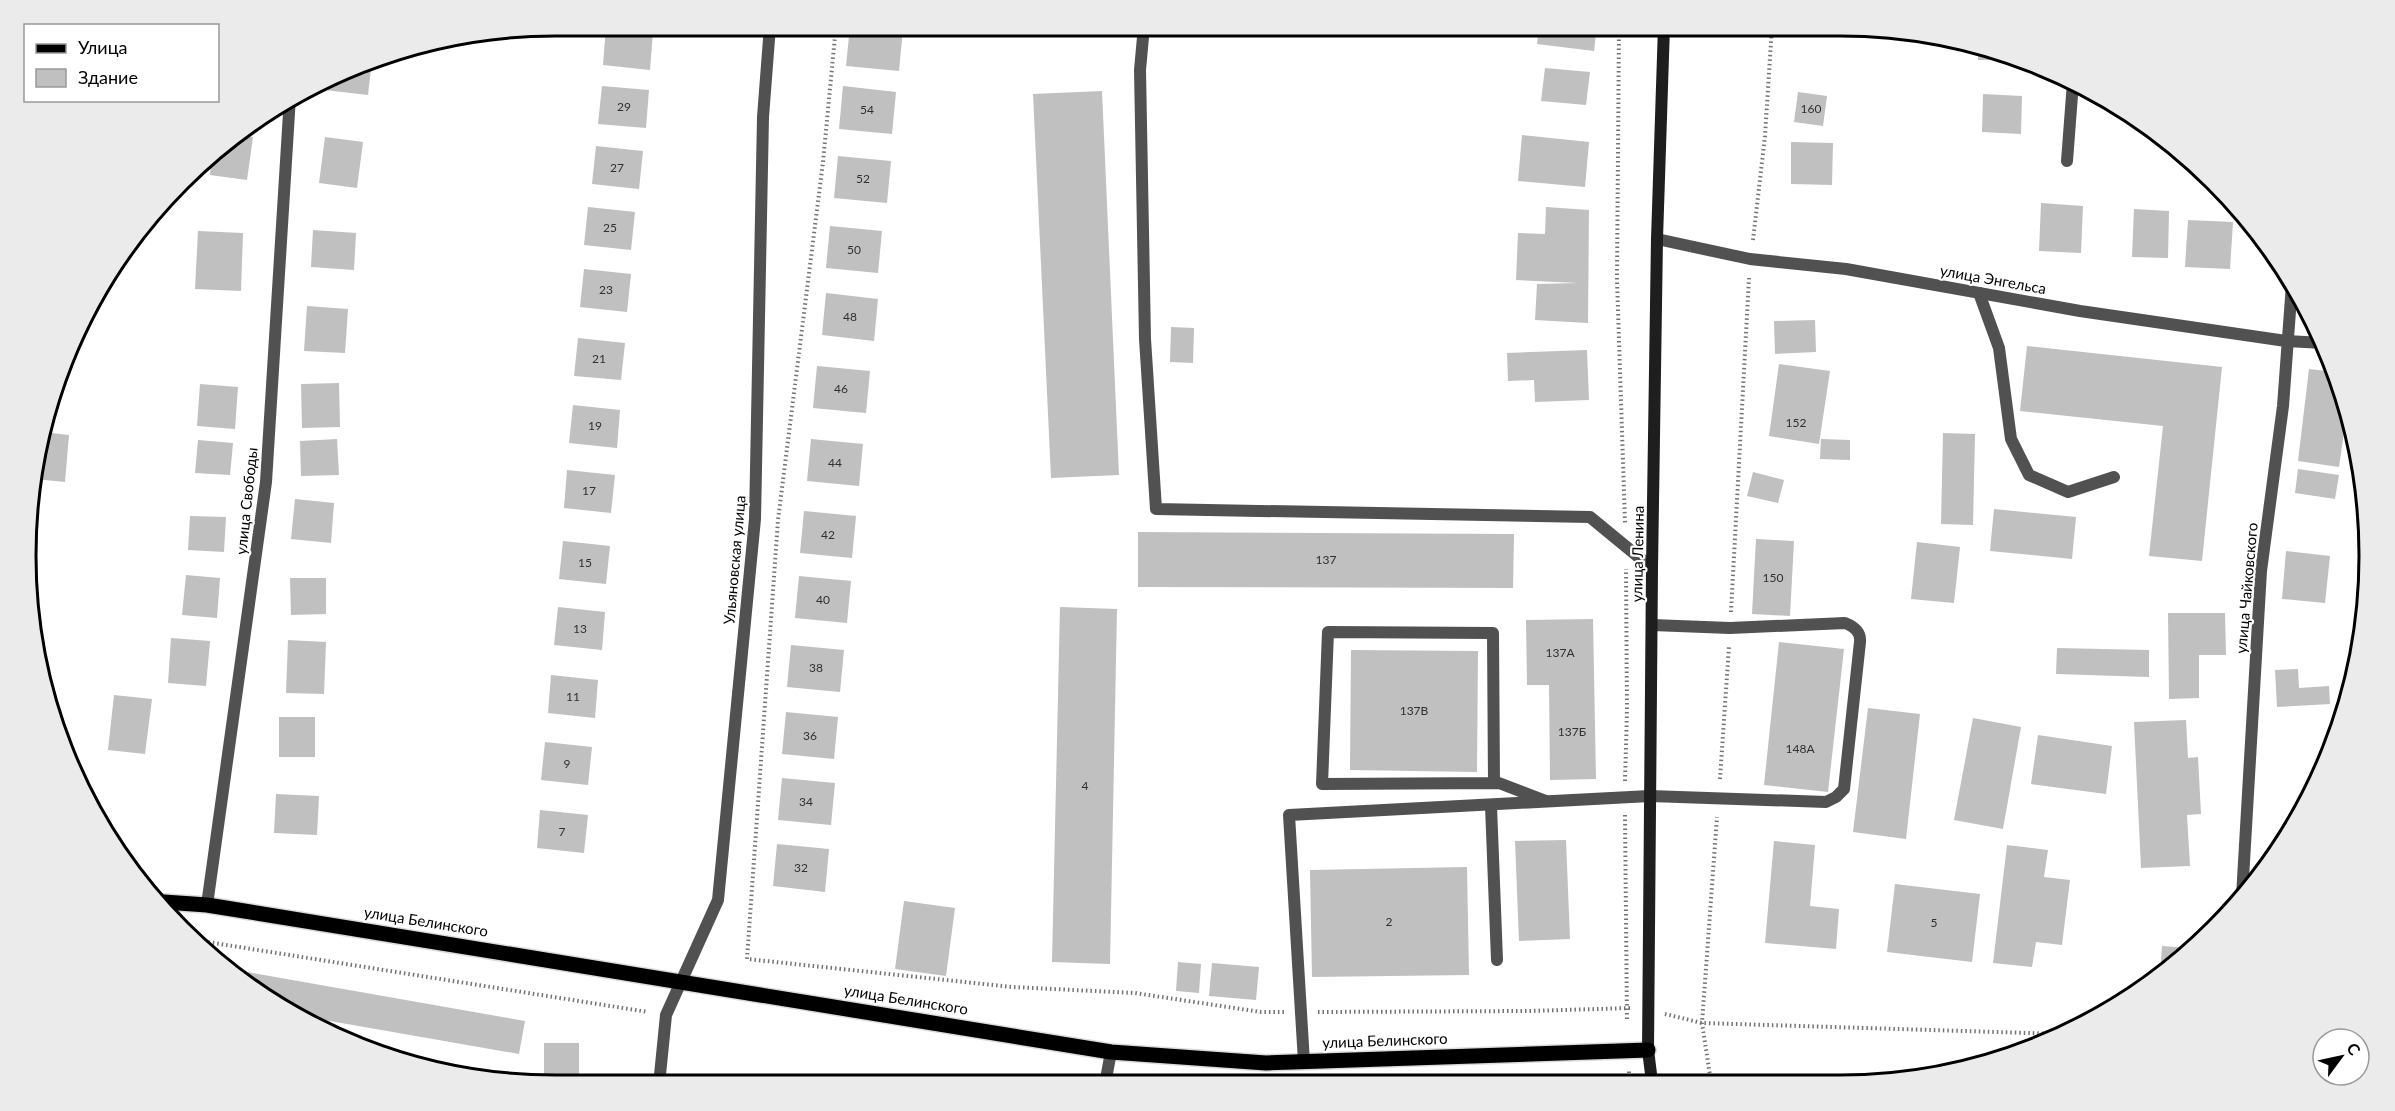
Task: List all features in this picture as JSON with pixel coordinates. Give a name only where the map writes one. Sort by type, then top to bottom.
[{"type":"main road","name":"улица Ленина","points":[[1651,1075],[1648,1050],[1652,568],[1657,239],[1664,36]]},
{"type":"main road","name":"улица Белинского","points":[[169,902],[207,905],[1111,1052],[1266,1063],[1648,1050]]},
{"type":"street","name":"Ульяновская улица","points":[[660,1075],[666,1015],[718,900],[754,531],[763,117],[769,36]]},
{"type":"street","points":[[1143,36],[1140,69],[1145,339],[1156,509],[1590,517],[1652,568]]},
{"type":"street","points":[[2067,161],[2072,92]]},
{"type":"street","name":"улица Свободы","points":[[207,905],[266,482],[289,111]]},
{"type":"street","name":"улица Энгельса","points":[[1657,239],[1750,260],[1846,269],[2080,311],[2286,341],[2312,342]]},
{"type":"street","points":[[1979,293],[1999,348],[2011,440],[2029,475],[2068,492],[2114,477]]},
{"type":"street","name":"улица Чайковского","points":[[2243,883],[2261,571],[2283,406],[2290,299]]},
{"type":"street","points":[[1304,1062],[1289,815],[1650,796],[1826,802],[1844,789],[1860,642],[1858,632],[1845,623],[1730,628],[1652,625]]},
{"type":"street","points":[[1494,783],[1493,633],[1328,632],[1322,784],[1499,783],[1550,803]]},
{"type":"street","points":[[1491,806],[1497,960]]},
{"type":"street","points":[[1107,1075],[1111,1052]]},
{"type":"path","points":[[835,36],[823,162],[778,520],[747,959],[1012,987],[1135,993],[1261,1012],[1528,1011],[1626,1007]]},
{"type":"path","points":[[1710,1075],[1702,1023],[1730,628],[1750,260],[1765,136],[1771,36]]},
{"type":"path","points":[[209,942],[666,1015]]},
{"type":"path","points":[[1649,1010],[1702,1023],[2042,1033]]},
{"type":"building","points":[[605,36],[653,36],[650,70],[603,65]]},
{"type":"building","points":[[849,36],[902,36],[899,71],[846,66]]},
{"type":"building","points":[[1538,36],[1596,36],[1594,51],[1537,44]]},
{"type":"building","points":[[1978,55],[1993,60],[1978,60]]},
{"type":"building","points":[[1545,68],[1590,72],[1586,105],[1541,101]]},
{"type":"building","points":[[371,71],[368,95],[326,90]]},
{"type":"building","points":[[602,86],[649,90],[646,128],[598,124]]},
{"type":"building","points":[[843,86],[896,92],[892,134],[839,129]]},
{"type":"building","points":[[1102,91],[1119,475],[1051,478],[1033,94]]},
{"type":"building","points":[[1798,92],[1827,96],[1823,126],[1794,122]]},
{"type":"building","points":[[1983,94],[2022,96],[2021,134],[1982,132]]},
{"type":"building","points":[[1522,135],[1589,142],[1585,187],[1518,181]]},
{"type":"building","points":[[249,136],[253,137],[247,180],[210,175],[213,165],[239,143]]},
{"type":"building","points":[[325,137],[363,142],[357,188],[319,183]]},
{"type":"building","points":[[1791,142],[1833,143],[1832,185],[1791,184]]},
{"type":"building","points":[[596,146],[643,151],[639,189],[592,184]]},
{"type":"building","points":[[838,156],[891,161],[887,203],[834,198]]},
{"type":"building","points":[[2041,203],[2083,206],[2081,253],[2039,251]]},
{"type":"building","points":[[588,207],[635,212],[631,250],[584,245]]},
{"type":"building","points":[[1546,207],[1589,210],[1588,323],[1535,320],[1537,284],[1578,283],[1516,280],[1518,233],[1545,234]]},
{"type":"building","points":[[2134,209],[2169,211],[2168,258],[2132,257]]},
{"type":"building","points":[[2188,220],[2233,222],[2230,269],[2185,267]]},
{"type":"building","points":[[830,226],[882,231],[878,273],[826,268]]},
{"type":"building","points":[[313,230],[356,233],[354,270],[311,267]]},
{"type":"building","points":[[198,231],[243,233],[241,291],[195,289]]},
{"type":"building","points":[[584,269],[631,274],[627,312],[580,307]]},
{"type":"building","points":[[826,293],[878,299],[874,341],[822,335]]},
{"type":"building","points":[[307,306],[348,309],[345,353],[304,351]]},
{"type":"building","points":[[1815,320],[1816,352],[1775,354],[1774,321]]},
{"type":"building","points":[[1171,327],[1194,328],[1193,363],[1170,362]]},
{"type":"building","points":[[578,338],[625,343],[621,380],[574,376]]},
{"type":"building","points":[[2027,346],[2222,367],[2202,561],[2149,556],[2163,426],[2020,411]]},
{"type":"building","points":[[1587,350],[1589,400],[1535,402],[1534,380],[1508,381],[1507,353]]},
{"type":"building","points":[[1779,364],[1830,371],[1819,444],[1769,436]]},
{"type":"building","points":[[817,366],[870,371],[866,413],[813,408]]},
{"type":"building","points":[[2309,369],[2324,371],[2344,433],[2339,467],[2298,461]]},
{"type":"building","points":[[339,383],[340,427],[302,428],[301,384]]},
{"type":"building","points":[[200,384],[238,387],[235,429],[197,426]]},
{"type":"building","points":[[573,405],[620,410],[617,448],[569,443]]},
{"type":"building","points":[[51,433],[69,435],[65,482],[41,480]]},
{"type":"building","points":[[1943,433],[1975,434],[1973,525],[1941,524]]},
{"type":"building","points":[[337,439],[339,475],[301,476],[300,441]]},
{"type":"building","points":[[811,439],[863,444],[859,486],[807,481]]},
{"type":"building","points":[[1821,439],[1850,440],[1850,460],[1820,459]]},
{"type":"building","points":[[198,440],[233,443],[230,475],[195,473]]},
{"type":"building","points":[[2298,469],[2339,475],[2335,499],[2295,493]]},
{"type":"building","points":[[567,470],[615,475],[611,513],[564,508]]},
{"type":"building","points":[[1753,472],[1784,480],[1778,503],[1747,496]]},
{"type":"building","points":[[295,499],[334,503],[331,543],[291,539]]},
{"type":"building","points":[[1994,509],[2076,517],[2072,559],[1990,551]]},
{"type":"building","points":[[804,511],[856,516],[852,558],[800,553]]},
{"type":"building","points":[[190,516],[226,517],[224,552],[188,550]]},
{"type":"building","points":[[1138,532],[1514,534],[1513,588],[1138,587]]},
{"type":"building","points":[[1756,539],[1794,541],[1790,616],[1752,614]]},
{"type":"building","points":[[563,541],[610,546],[606,584],[559,579]]},
{"type":"building","points":[[1917,542],[1960,547],[1954,603],[1911,599]]},
{"type":"building","points":[[2286,551],[2330,556],[2325,603],[2282,599]]},
{"type":"building","points":[[186,575],[220,578],[217,618],[182,615]]},
{"type":"building","points":[[799,576],[851,581],[847,623],[795,618]]},
{"type":"building","points":[[290,578],[326,578],[326,614],[291,615]]},
{"type":"building","points":[[558,607],[605,612],[602,650],[554,645]]},
{"type":"building","points":[[1060,607],[1117,609],[1110,964],[1052,962]]},
{"type":"building","points":[[2168,613],[2225,613],[2226,655],[2199,655],[2199,698],[2169,699]]},
{"type":"building","points":[[1593,619],[1596,779],[1550,780],[1549,685],[1527,685],[1526,620]]},
{"type":"building","points":[[171,638],[210,641],[206,686],[168,683]]},
{"type":"building","points":[[288,640],[326,642],[324,694],[286,693]]},
{"type":"building","points":[[1779,642],[1844,649],[1828,792],[1764,785]]},
{"type":"building","points":[[791,645],[844,650],[840,692],[787,687]]},
{"type":"building","points":[[2057,648],[2149,650],[2149,677],[2056,674]]},
{"type":"building","points":[[1351,650],[1478,651],[1477,772],[1350,770]]},
{"type":"building","points":[[2298,669],[2299,688],[2329,686],[2330,704],[2277,707],[2275,670]]},
{"type":"building","points":[[551,675],[598,680],[595,718],[548,713]]},
{"type":"building","points":[[114,695],[152,699],[145,754],[108,750]]},
{"type":"building","points":[[1868,708],[1920,714],[1906,839],[1853,832]]},
{"type":"building","points":[[786,712],[838,717],[834,759],[782,754]]},
{"type":"building","points":[[279,717],[315,717],[315,757],[279,757]]},
{"type":"building","points":[[1973,718],[2021,727],[2003,829],[1954,820]]},
{"type":"building","points":[[2186,720],[2188,758],[2198,757],[2201,814],[2187,815],[2190,866],[2141,868],[2134,722]]},
{"type":"building","points":[[2038,735],[2112,746],[2106,794],[2031,784]]},
{"type":"building","points":[[545,742],[592,747],[588,785],[541,780]]},
{"type":"building","points":[[782,778],[835,783],[831,825],[778,820]]},
{"type":"building","points":[[276,794],[319,796],[317,835],[274,833]]},
{"type":"building","points":[[540,810],[588,815],[584,853],[537,848]]},
{"type":"building","points":[[1566,840],[1570,939],[1519,941],[1515,841]]},
{"type":"building","points":[[1774,841],[1815,845],[1810,906],[1839,909],[1836,949],[1765,943]]},
{"type":"building","points":[[777,844],[829,849],[825,892],[773,886]]},
{"type":"building","points":[[2007,845],[2048,850],[2044,877],[2070,880],[2062,945],[2036,942],[2032,967],[1993,963]]},
{"type":"building","points":[[1467,867],[1469,975],[1312,977],[1310,870]]},
{"type":"building","points":[[1895,884],[1980,894],[1972,962],[1887,952]]},
{"type":"building","points":[[904,901],[955,908],[946,976],[895,969]]},
{"type":"building","points":[[2162,946],[2180,947],[2161,964]]},
{"type":"building","points":[[1178,962],[1201,964],[1199,993],[1176,991]]},
{"type":"building","points":[[1212,963],[1259,967],[1256,1000],[1209,996]]},
{"type":"building","points":[[244,971],[525,1021],[519,1054],[324,1020]]},
{"type":"building","points":[[544,1043],[579,1043],[579,1075],[544,1075]]}]
